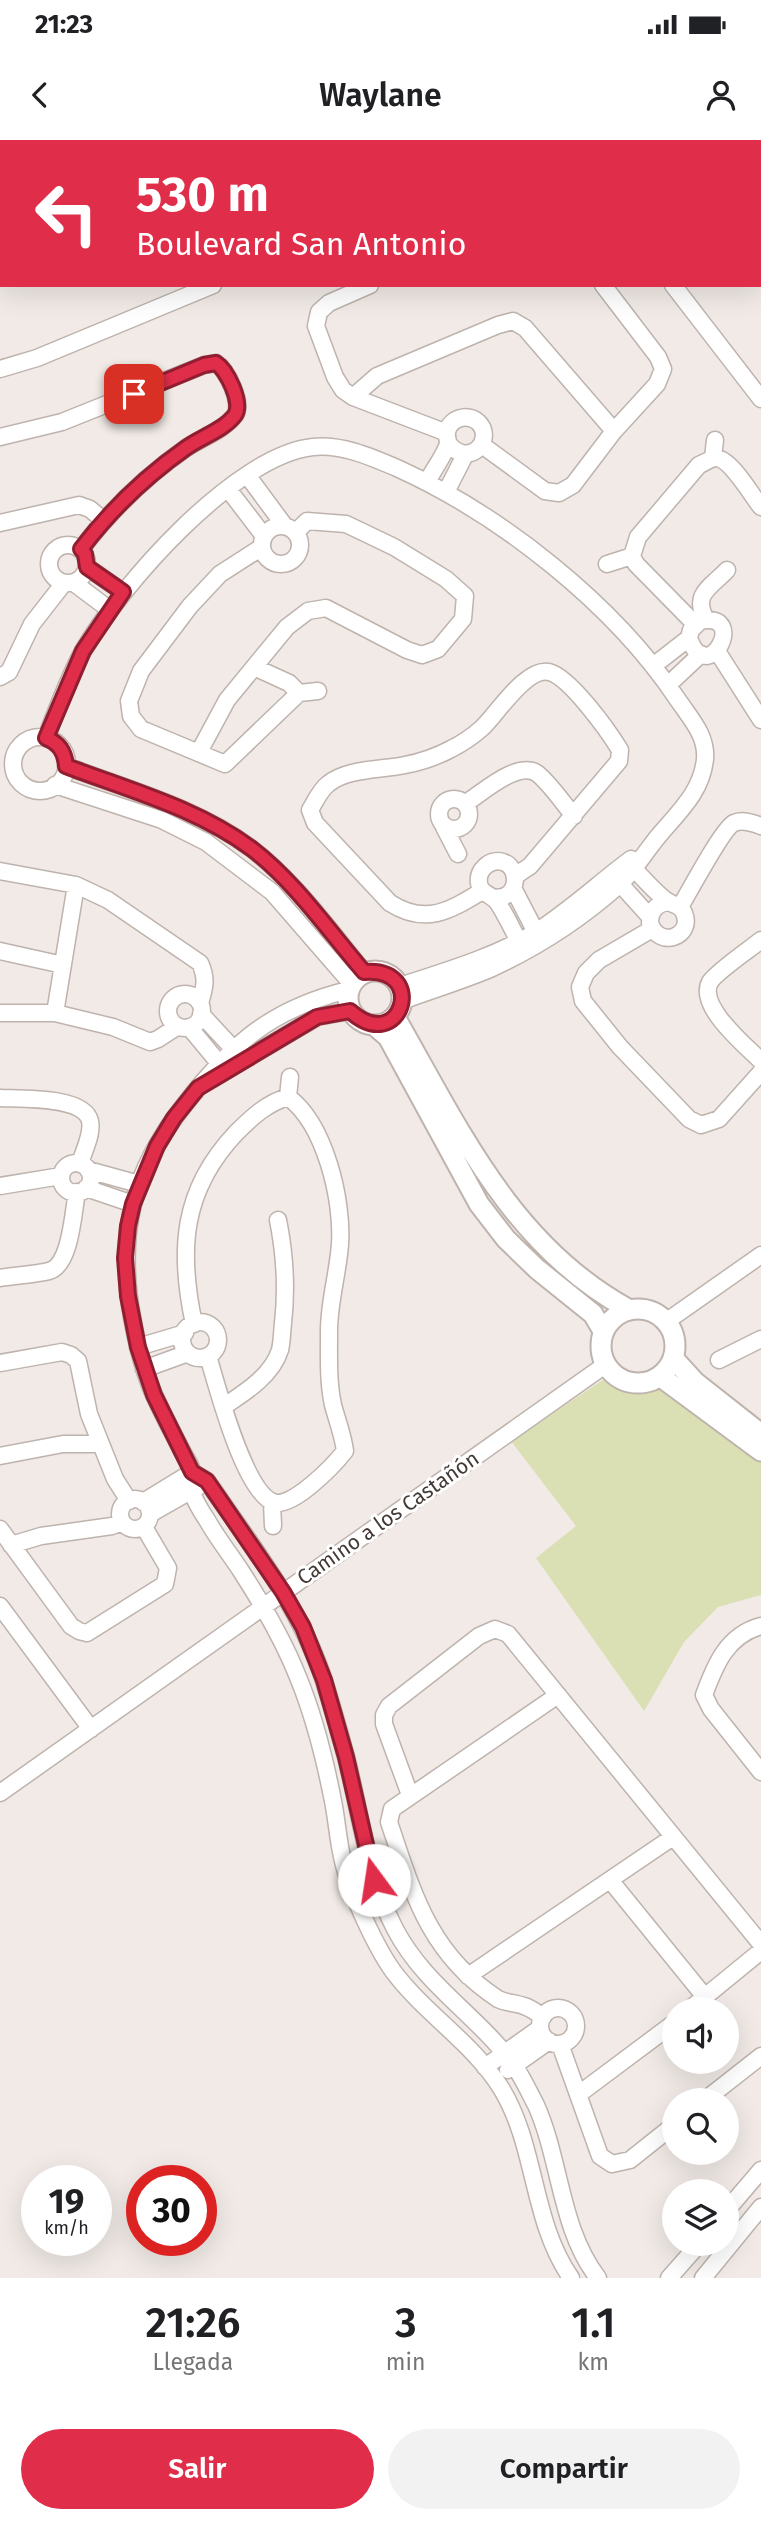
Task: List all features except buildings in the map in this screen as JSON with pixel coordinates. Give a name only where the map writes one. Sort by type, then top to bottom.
[{"type":"street","points":[[0,369],[37,358],[208,287]]},
{"type":"street","points":[[365,287],[329,303],[319,312],[316,326],[335,377],[343,390],[353,397],[447,438],[455,452],[465,455],[475,452],[482,444],[484,434],[480,424],[471,418],[461,418],[451,423],[447,438],[427,482]]},
{"type":"street","points":[[482,444],[545,491],[559,493],[573,485],[614,431],[657,384],[663,369],[658,357],[605,287]]},
{"type":"street","points":[[675,287],[761,400]]},
{"type":"street","points":[[353,397],[377,376],[513,321],[525,328],[614,431]]},
{"type":"street","points":[[0,437],[62,422],[204,365],[216,363],[225,368],[238,403],[236,414],[224,425],[185,449],[103,520],[81,549]]},
{"type":"street","points":[[713,458],[715,440]]},
{"type":"street","points":[[46,738],[83,651],[123,592],[162,547],[228,489],[247,475],[291,451],[330,446],[364,454],[427,482],[538,554],[600,608],[653,666],[704,738],[705,758],[701,780],[692,797],[616,880],[539,937],[521,946],[491,968],[399,1001],[385,1023],[374,1026]]},
{"type":"street","points":[[446,492],[465,455]]},
{"type":"street","points":[[632,556],[638,537],[699,465],[713,458],[730,465],[761,507]]},
{"type":"street","points":[[228,489],[263,542],[266,557],[274,563],[285,564],[294,559],[300,551],[300,541],[247,475]]},
{"type":"street","points":[[0,523],[79,505],[90,509],[103,520]]},
{"type":"street","points":[[198,752],[227,700],[287,627],[308,611],[326,608],[407,650],[422,655],[438,649],[463,619],[466,596],[446,579],[394,547],[346,524],[307,521],[290,528],[272,527],[263,542],[220,574],[190,606],[141,671],[129,701],[131,716],[141,729],[225,764],[299,693],[318,691]]},
{"type":"street","points":[[0,677],[9,672],[32,624],[69,583],[85,574],[85,554],[81,549],[69,545],[57,548],[49,558],[48,565],[53,577],[69,583],[110,610]]},
{"type":"street","points":[[607,565],[632,556]]},
{"type":"street","points":[[632,556],[645,576],[697,627]]},
{"type":"street","points":[[87,567],[123,592]]},
{"type":"street","points":[[727,570],[701,597],[693,648],[709,653],[756,695],[761,720]]},
{"type":"street","points":[[653,666],[697,627],[715,622],[721,627],[724,636],[722,644],[668,685]]},
{"type":"street","points":[[254,667],[289,683],[299,693]]},
{"type":"street","points":[[537,672],[550,672],[562,680],[593,711],[621,750],[619,761],[514,882],[505,896],[488,895],[450,911],[421,915],[401,910],[390,903],[315,823],[310,810],[326,785],[341,776],[407,765],[452,749],[479,731],[515,689],[537,672]]},
{"type":"street","points":[[38,737],[46,738],[53,740],[63,751],[66,766],[61,780],[55,785],[33,790],[8,774],[13,769],[7,753],[24,742],[38,737]]},
{"type":"street","points":[[66,766],[169,803],[251,849],[282,876],[354,982],[350,1011]]},
{"type":"street","points":[[458,854],[439,818],[440,808],[447,800],[457,799],[466,803],[515,771],[526,769],[537,773],[574,816]]},
{"type":"street","points":[[55,785],[162,820],[206,842],[272,892],[354,982]]},
{"type":"street","points":[[761,826],[743,821],[732,823],[674,904],[657,906],[651,923],[599,960],[586,972],[580,987],[583,1001],[620,1047],[689,1119],[701,1125],[719,1119],[761,1072]]},
{"type":"street","points":[[521,946],[479,882],[485,865],[494,861],[504,862],[511,868],[514,882],[539,937]]},
{"type":"street","points":[[616,880],[658,935],[666,939],[675,937],[682,931],[686,923],[685,914],[631,865]]},
{"type":"street","points":[[0,871],[76,885],[108,900],[200,963],[205,973],[206,985],[195,1024],[184,1026],[150,1042],[113,1027],[55,1013],[0,1013]]},
{"type":"street","points":[[55,1013],[76,885]]},
{"type":"street","points":[[761,940],[711,980],[707,991],[708,1002],[716,1014],[761,1061]]},
{"type":"street","points":[[0,951],[63,965]]},
{"type":"street","points":[[571,2278],[559,2261],[540,2213],[522,2131],[490,2073],[392,1969],[360,1908],[343,1862],[333,1800],[300,1681],[280,1634],[209,1524],[191,1490],[192,1472],[144,1369],[128,1296],[125,1258],[128,1226],[139,1185],[157,1146],[174,1118],[198,1088],[284,1013],[377,971],[391,976],[399,1001],[470,1148],[504,1200],[548,1252],[600,1294],[628,1309]]},
{"type":"street","points":[[221,1066],[184,1026],[170,1018],[168,1013],[175,997],[191,995],[238,1054]]},
{"type":"street","points":[[350,1011],[388,1037],[486,1213],[506,1239],[537,1269],[593,1314],[603,1331]]},
{"type":"street","points":[[238,1054],[317,1017],[350,1011]]},
{"type":"street","points":[[288,1097],[289,1077]]},
{"type":"street","points":[[138,1347],[189,1328],[207,1324],[217,1334],[217,1347],[208,1356],[197,1358],[188,1353],[183,1343],[189,1328],[185,1244],[190,1214],[205,1176],[222,1147],[272,1101],[288,1097],[299,1104],[317,1135],[332,1173],[339,1213],[340,1243],[328,1328],[329,1372],[333,1404],[351,1455],[296,1496],[281,1504],[272,1502],[262,1494],[239,1453],[208,1356]]},
{"type":"street","points":[[0,1098],[70,1103],[83,1110],[90,1121],[84,1167],[90,1179],[81,1190],[66,1253],[60,1264],[51,1270],[0,1278]]},
{"type":"street","points":[[0,1186],[61,1176],[70,1164],[139,1185]]},
{"type":"street","points":[[61,1176],[67,1190],[81,1190],[133,1204]]},
{"type":"street","points":[[223,1406],[248,1391],[280,1351],[286,1291],[284,1250],[278,1220]]},
{"type":"street","points":[[667,1321],[761,1255]]},
{"type":"street","points":[[628,1309],[649,1309],[667,1321],[676,1339],[674,1359],[661,1377],[646,1383],[630,1383],[615,1377],[605,1365],[600,1348],[603,1331],[617,1314],[628,1309]]},
{"type":"street","points":[[719,1360],[761,1339]]},
{"type":"street","points":[[0,1363],[62,1352],[78,1361],[89,1413],[101,1444],[115,1479],[141,1511],[168,1568],[165,1584],[87,1633],[79,1631],[71,1626],[0,1529]]},
{"type":"street","points":[[144,1369],[188,1353]]},
{"type":"street","points":[[674,1359],[695,1382],[761,1434]]},
{"type":"street","name":"Camino a los Castañón","points":[[0,1793],[605,1365]]},
{"type":"street","points":[[661,1377],[761,1451]]},
{"type":"street","points":[[0,1456],[63,1444],[101,1444]]},
{"type":"street","points":[[192,1472],[207,1481],[283,1592],[303,1627],[324,1680],[346,1757],[374,1880],[395,1930],[424,1973],[509,2059],[536,2107],[554,2156],[565,2207],[586,2263],[598,2278]]},
{"type":"street","points":[[141,1511],[192,1472]]},
{"type":"street","points":[[11,1545],[41,1536],[111,1526],[122,1522],[121,1512],[141,1511],[207,1481]]},
{"type":"street","points":[[272,1502],[273,1527]]},
{"type":"street","points":[[0,1606],[91,1729]]},
{"type":"street","points":[[761,1626],[731,1642],[713,1670],[704,1695],[711,1709],[761,1772]]},
{"type":"street","points":[[410,1796],[384,1724],[384,1715],[389,1706],[479,1636],[495,1629],[508,1634],[761,1944]]},
{"type":"street","points":[[558,1695],[392,1809],[389,1822],[414,1897],[437,1940],[468,1976],[501,2001],[528,2006],[548,2033],[579,2094],[600,2156],[612,2164],[631,2160],[662,2135]]},
{"type":"street","points":[[468,1976],[673,1837]]},
{"type":"street","points":[[610,1880],[705,1997],[761,1951]]},
{"type":"street","points":[[579,2094],[662,2031]]},
{"type":"street","points":[[490,2073],[548,2033]]},
{"type":"street","points":[[720,2088],[761,2056]]},
{"type":"street","points":[[739,2198],[758,2180]]},
{"type":"street","points":[[703,2278],[758,2218],[739,2211]]},
{"type":"street","points":[[669,2278],[688,2256]]},
{"type":"green space","points":[[603,1380],[631,1391],[660,1388],[761,1459],[761,1595],[718,1607],[684,1642],[644,1711],[536,1558],[576,1526],[511,1441]]},
{"type":"route","points":[[134,394],[204,365],[216,363],[225,368],[238,403],[236,414],[224,425],[185,449],[135,491],[103,520],[81,549],[85,554],[87,567],[123,592],[83,651],[46,738],[59,745],[66,758],[66,766],[169,803],[251,849],[282,876],[364,972],[377,971],[391,976],[400,986],[402,1000],[399,1010],[395,1017],[385,1023],[374,1026],[361,1021],[350,1011],[317,1017],[198,1088],[174,1118],[146,1167],[133,1204],[125,1258],[128,1296],[138,1347],[154,1395],[192,1472],[207,1481],[283,1592],[303,1627],[324,1680],[346,1757],[374,1880]]}]
